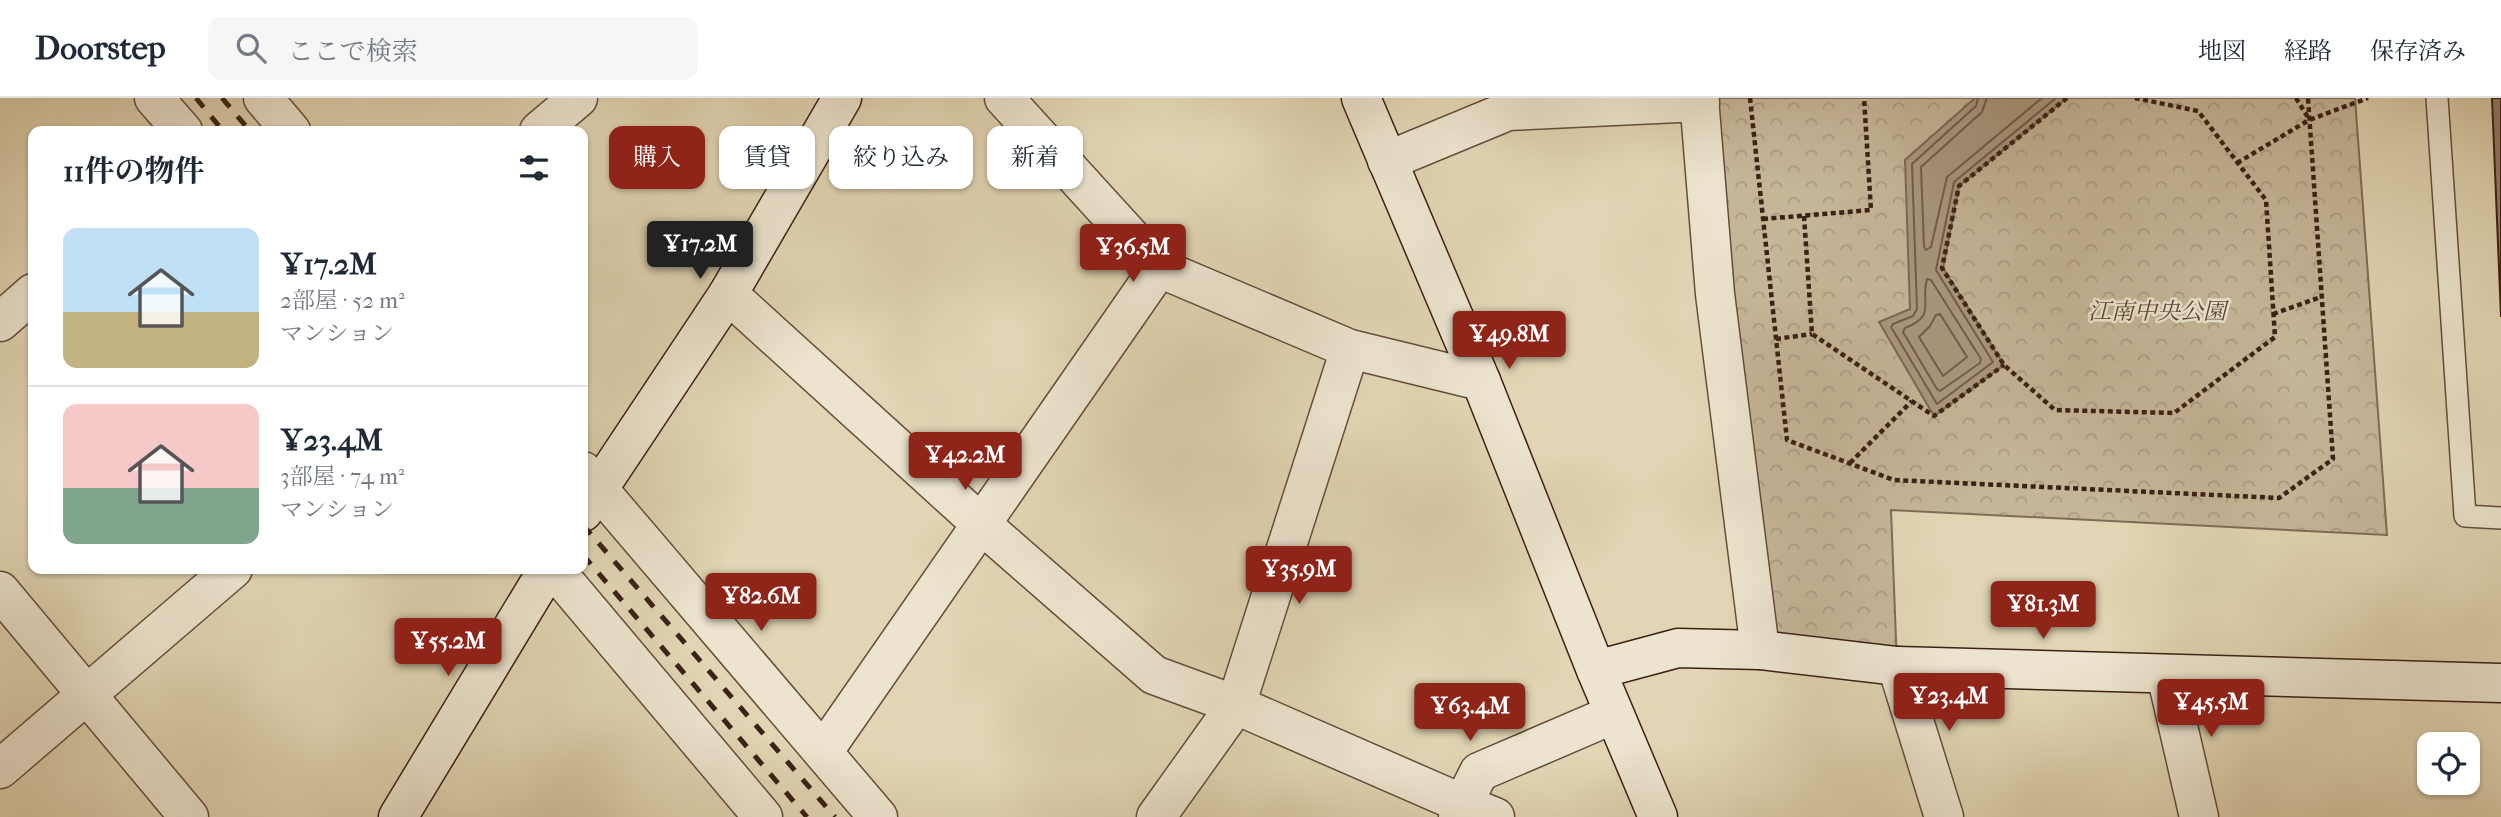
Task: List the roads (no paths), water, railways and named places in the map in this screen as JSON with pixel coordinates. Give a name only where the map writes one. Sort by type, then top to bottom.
[{"type":"street","points":[[154,98],[179,126]]},
{"type":"street","points":[[263,98],[287,126]]},
{"type":"street","points":[[545,126],[578,98]]},
{"type":"street","points":[[842,98],[728,293],[588,491],[823,752],[878,817]]},
{"type":"street","points":[[1004,98],[1158,268],[1350,349],[1481,381]]},
{"type":"street","points":[[1361,98],[1481,381],[1596,670],[1658,817]]},
{"type":"street","points":[[1387,161],[1508,105],[1700,100],[1715,294],[1760,650]]},
{"type":"street","points":[[823,752],[1158,268]]},
{"type":"street","points":[[728,293],[979,523],[1154,675],[1236,705],[1472,813],[1479,772],[1614,713]]},
{"type":"street","points":[[0,322],[28,297]]},
{"type":"street","points":[[1156,817],[1236,705],[1350,349]]},
{"type":"street","points":[[0,769],[227,574]]},
{"type":"street","points":[[398,817],[545,574]]},
{"type":"street","points":[[558,574],[763,817]]},
{"type":"street","points":[[0,591],[189,817]]},
{"type":"street","points":[[1596,670],[1678,648],[1760,650],[1897,666],[2501,683]]},
{"type":"street","points":[[1897,666],[1944,817]]},
{"type":"street","points":[[2166,674],[2199,817]]},
{"type":"lane","points":[[2437,98],[2465,516],[2501,518]]},
{"type":"water","points":[[1975,98],[2067,98],[1959,186],[1943,268],[2004,365],[1934,416],[1879,322],[1910,309],[1905,160]]},
{"type":"railway","points":[[196,98],[219,126]]},
{"type":"railway","points":[[222,98],[246,126]]},
{"type":"railway","points":[[588,531],[835,817]]},
{"type":"railway","points":[[588,561],[807,817]]},
{"type":"park label","name":"江南中央公園","points":[[2157,311]]}]
